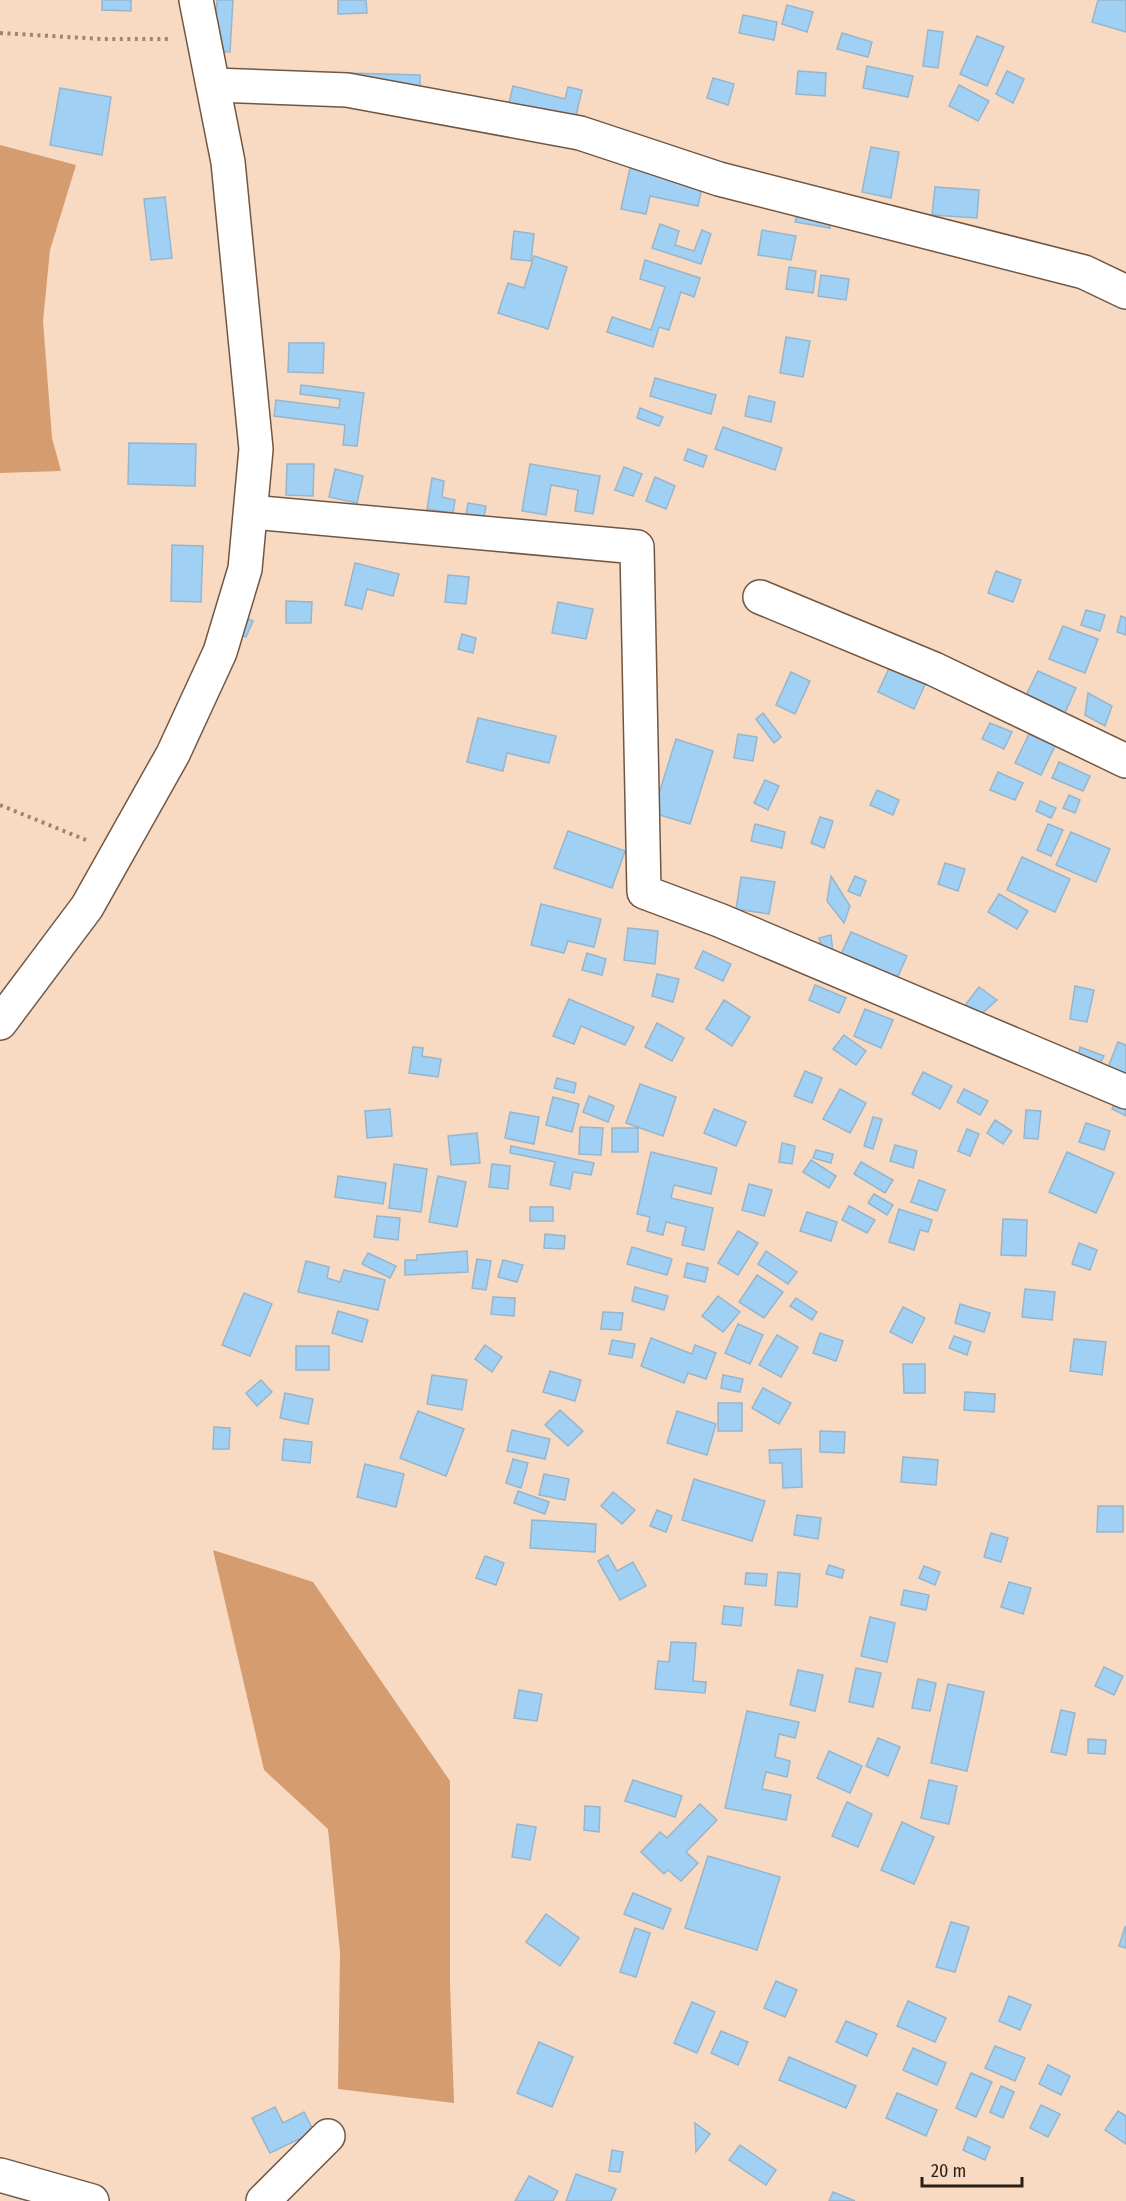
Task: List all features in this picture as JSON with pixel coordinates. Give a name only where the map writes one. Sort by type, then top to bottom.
[{"type":"street","points":[[0,1023],[87,907],[173,754],[220,652],[245,569],[256,449],[228,162],[196,0]]},
{"type":"street","points":[[213,85],[347,90],[580,134],[719,179],[1084,272],[1126,292]]},
{"type":"street","points":[[251,512],[637,547],[644,892],[719,920],[1126,1092]]},
{"type":"street","points":[[760,597],[934,669],[1126,761]]},
{"type":"street","points":[[263,2201],[328,2136]]},
{"type":"street","points":[[0,2175],[92,2201]]},
{"type":"path","points":[[0,33],[102,39],[204,39]]},
{"type":"path","points":[[0,806],[117,853]]},
{"type":"shaded area","points":[[0,145],[76,165],[50,250],[43,321],[52,438],[61,471],[0,473]]},
{"type":"shaded area","points":[[213,1550],[313,1582],[450,1781],[450,1984],[454,2103],[338,2089],[340,1952],[328,1829],[264,1770]]},
{"type":"building","points":[[102,0],[131,0],[131,11],[102,10]]},
{"type":"building","points":[[217,0],[233,0],[230,52],[214,51]]},
{"type":"building","points":[[338,0],[366,0],[367,13],[338,14]]},
{"type":"building","points":[[1098,0],[1126,0],[1126,32],[1092,22]]},
{"type":"building","points":[[787,5],[813,12],[807,32],[782,24]]},
{"type":"building","points":[[743,15],[777,22],[774,40],[739,33]]},
{"type":"building","points":[[928,30],[943,32],[938,68],[923,66]]},
{"type":"building","points":[[842,33],[872,42],[868,57],[837,49]]},
{"type":"building","points":[[977,36],[1004,47],[987,86],[960,74]]},
{"type":"building","points":[[867,66],[913,76],[908,97],[863,88]]},
{"type":"building","points":[[798,71],[826,73],[825,96],[796,94]]},
{"type":"building","points":[[1007,71],[1024,79],[1013,103],[996,94]]},
{"type":"building","points":[[348,73],[420,75],[420,97],[347,86]]},
{"type":"building","points":[[713,78],[734,84],[728,105],[707,98]]},
{"type":"building","points":[[959,85],[989,101],[978,121],[949,106]]},
{"type":"building","points":[[513,86],[565,99],[568,87],[582,90],[575,120],[509,103]]},
{"type":"building","points":[[60,88],[111,97],[102,155],[50,145]]},
{"type":"building","points":[[871,147],[899,152],[891,198],[862,192]]},
{"type":"building","points":[[630,168],[703,182],[698,206],[650,196],[646,214],[621,209]]},
{"type":"building","points":[[935,187],[979,190],[977,218],[932,215]]},
{"type":"building","points":[[165,197],[172,258],[151,260],[144,199]]},
{"type":"building","points":[[798,212],[831,218],[830,228],[795,222]]},
{"type":"building","points":[[660,224],[679,231],[675,245],[694,251],[702,230],[711,234],[701,264],[652,248]]},
{"type":"building","points":[[762,230],[796,236],[791,260],[758,255]]},
{"type":"building","points":[[514,231],[534,234],[531,261],[511,259]]},
{"type":"building","points":[[534,256],[567,267],[548,329],[498,313],[508,283],[524,288]]},
{"type":"building","points":[[645,260],[700,278],[694,297],[681,292],[669,330],[659,327],[653,347],[607,332],[612,317],[651,330],[665,287],[640,279]]},
{"type":"building","points":[[789,267],[816,271],[813,293],[786,289]]},
{"type":"building","points":[[821,275],[849,279],[846,300],[818,296]]},
{"type":"building","points":[[786,337],[810,341],[803,377],[780,373]]},
{"type":"building","points":[[289,343],[324,343],[323,373],[288,372]]},
{"type":"building","points":[[655,378],[716,395],[711,414],[650,396]]},
{"type":"building","points":[[301,385],[364,393],[357,446],[343,445],[345,425],[274,416],[276,400],[339,408],[340,399],[300,394]]},
{"type":"building","points":[[749,396],[775,402],[771,422],[745,416]]},
{"type":"building","points":[[640,408],[663,417],[659,426],[637,418]]},
{"type":"building","points":[[723,427],[782,448],[775,470],[715,449]]},
{"type":"building","points":[[129,443],[196,444],[195,486],[128,484]]},
{"type":"building","points":[[688,449],[707,456],[703,467],[684,460]]},
{"type":"building","points":[[287,464],[314,464],[313,496],[286,495]]},
{"type":"building","points":[[530,464],[600,476],[593,514],[575,511],[578,490],[551,485],[546,515],[522,511]]},
{"type":"building","points":[[624,467],[642,474],[633,496],[615,490]]},
{"type":"building","points":[[335,469],[363,476],[357,503],[329,497]]},
{"type":"building","points":[[655,477],[675,486],[666,509],[646,501]]},
{"type":"building","points":[[432,478],[444,481],[442,497],[455,500],[453,513],[427,509]]},
{"type":"building","points":[[468,503],[486,506],[484,517],[466,515]]},
{"type":"building","points":[[172,545],[203,546],[201,602],[171,601]]},
{"type":"building","points":[[355,563],[399,574],[393,596],[367,589],[362,609],[345,605]]},
{"type":"building","points":[[996,571],[1021,580],[1013,602],[988,593]]},
{"type":"building","points":[[448,575],[469,577],[466,604],[445,602]]},
{"type":"building","points":[[286,601],[312,602],[311,623],[286,623]]},
{"type":"building","points":[[558,602],[593,609],[586,639],[552,633]]},
{"type":"building","points":[[1086,610],[1105,615],[1100,631],[1081,625]]},
{"type":"building","points":[[239,615],[253,621],[246,637],[232,631]]},
{"type":"building","points":[[1121,616],[1126,618],[1126,635],[1117,632]]},
{"type":"building","points":[[1063,626],[1098,639],[1085,673],[1049,659]]},
{"type":"building","points":[[462,634],[476,638],[473,653],[458,649]]},
{"type":"building","points":[[892,662],[928,678],[914,709],[878,692]]},
{"type":"building","points":[[1038,671],[1076,688],[1064,715],[1025,697]]},
{"type":"building","points":[[791,672],[810,681],[795,714],[776,705]]},
{"type":"building","points":[[1088,693],[1112,706],[1105,726],[1085,715]]},
{"type":"building","points":[[763,713],[781,737],[774,743],[756,719]]},
{"type":"building","points":[[478,718],[556,736],[549,763],[507,753],[503,771],[467,762]]},
{"type":"building","points":[[990,723],[1012,732],[1004,749],[982,739]]},
{"type":"building","points":[[738,734],[757,737],[753,761],[734,758]]},
{"type":"building","points":[[1029,734],[1055,746],[1041,775],[1015,763]]},
{"type":"building","points":[[676,739],[713,751],[690,824],[653,813]]},
{"type":"building","points":[[1059,762],[1090,776],[1083,791],[1052,778]]},
{"type":"building","points":[[998,772],[1023,783],[1015,800],[990,790]]},
{"type":"building","points":[[765,780],[779,786],[768,810],[754,803]]},
{"type":"building","points":[[877,790],[899,800],[893,815],[870,805]]},
{"type":"building","points":[[1069,795],[1080,800],[1075,813],[1063,808]]},
{"type":"building","points":[[1040,801],[1056,808],[1051,818],[1036,811]]},
{"type":"building","points":[[820,817],[833,821],[824,848],[811,843]]},
{"type":"building","points":[[755,824],[785,832],[782,848],[751,841]]},
{"type":"building","points":[[1048,824],[1063,830],[1051,856],[1037,850]]},
{"type":"building","points":[[568,831],[625,851],[612,888],[554,868]]},
{"type":"building","points":[[1071,832],[1110,849],[1096,882],[1056,865]]},
{"type":"building","points":[[1022,857],[1070,879],[1055,912],[1007,890]]},
{"type":"building","points":[[945,863],[965,869],[958,891],[938,884]]},
{"type":"building","points":[[831,876],[850,906],[844,923],[827,901]]},
{"type":"building","points":[[855,876],[866,881],[860,896],[848,891]]},
{"type":"building","points":[[741,877],[775,882],[769,914],[736,909]]},
{"type":"building","points":[[999,894],[1028,911],[1017,929],[988,912]]},
{"type":"building","points":[[541,904],[601,919],[594,947],[568,941],[564,953],[531,945]]},
{"type":"building","points":[[628,928],[658,931],[655,964],[624,960]]},
{"type":"building","points":[[851,932],[907,956],[894,985],[838,961]]},
{"type":"building","points":[[831,935],[833,953],[823,953],[819,938]]},
{"type":"building","points":[[703,951],[731,964],[723,981],[695,968]]},
{"type":"building","points":[[587,953],[606,959],[602,975],[582,970]]},
{"type":"building","points":[[657,974],[679,979],[673,1002],[652,996]]},
{"type":"building","points":[[815,985],[846,998],[839,1013],[809,1000]]},
{"type":"building","points":[[1075,986],[1094,990],[1087,1022],[1070,1019]]},
{"type":"building","points":[[979,987],[997,1000],[977,1018],[959,1013]]},
{"type":"building","points":[[569,999],[634,1027],[625,1045],[581,1026],[574,1044],[553,1036]]},
{"type":"building","points":[[724,1000],[750,1017],[732,1046],[706,1029]]},
{"type":"building","points":[[865,1009],[893,1020],[881,1048],[854,1036]]},
{"type":"building","points":[[657,1023],[684,1038],[672,1061],[645,1047]]},
{"type":"building","points":[[844,1035],[866,1051],[856,1065],[833,1049]]},
{"type":"building","points":[[1118,1042],[1126,1045],[1126,1077],[1107,1070]]},
{"type":"building","points":[[413,1047],[423,1048],[422,1056],[441,1059],[438,1077],[409,1073]]},
{"type":"building","points":[[1080,1047],[1104,1056],[1097,1070],[1077,1062]]},
{"type":"building","points":[[805,1071],[822,1078],[812,1103],[794,1096]]},
{"type":"building","points":[[923,1072],[952,1086],[940,1109],[912,1094]]},
{"type":"building","points":[[557,1078],[576,1083],[574,1093],[554,1088]]},
{"type":"building","points":[[640,1084],[676,1097],[663,1136],[626,1123]]},
{"type":"building","points":[[840,1089],[866,1103],[850,1133],[823,1119]]},
{"type":"building","points":[[964,1089],[988,1101],[980,1115],[957,1102]]},
{"type":"building","points":[[589,1096],[614,1106],[608,1122],[583,1112]]},
{"type":"building","points":[[553,1097],[579,1104],[572,1132],[546,1125]]},
{"type":"building","points":[[1118,1097],[1126,1099],[1126,1116],[1112,1109]]},
{"type":"building","points":[[390,1109],[392,1136],[367,1138],[365,1111]]},
{"type":"building","points":[[714,1109],[746,1122],[736,1146],[704,1133]]},
{"type":"building","points":[[1026,1110],[1041,1111],[1038,1139],[1024,1138]]},
{"type":"building","points":[[510,1112],[539,1117],[534,1144],[505,1138]]},
{"type":"building","points":[[873,1117],[882,1119],[873,1149],[864,1146]]},
{"type":"building","points":[[995,1120],[1012,1131],[1003,1144],[987,1133]]},
{"type":"building","points":[[1086,1123],[1110,1131],[1104,1150],[1079,1142]]},
{"type":"building","points":[[580,1127],[603,1128],[601,1155],[579,1154]]},
{"type":"building","points":[[612,1128],[638,1128],[638,1152],[612,1152]]},
{"type":"building","points":[[967,1129],[979,1134],[970,1156],[958,1151]]},
{"type":"building","points":[[477,1133],[480,1163],[451,1165],[448,1136]]},
{"type":"building","points":[[782,1143],[795,1146],[792,1164],[779,1162]]},
{"type":"building","points":[[895,1145],[917,1151],[913,1168],[890,1161]]},
{"type":"building","points":[[511,1146],[594,1163],[591,1175],[573,1172],[570,1189],[550,1185],[555,1162],[510,1153]]},
{"type":"building","points":[[816,1150],[833,1154],[831,1163],[813,1158]]},
{"type":"building","points":[[651,1152],[717,1168],[711,1194],[674,1185],[671,1198],[713,1208],[704,1250],[682,1245],[686,1227],[666,1222],[663,1235],[647,1231],[650,1217],[637,1214]]},
{"type":"building","points":[[1067,1152],[1114,1173],[1096,1213],[1049,1192]]},
{"type":"building","points":[[811,1160],[836,1176],[829,1188],[803,1172]]},
{"type":"building","points":[[861,1162],[893,1180],[885,1193],[854,1174]]},
{"type":"building","points":[[394,1164],[427,1169],[421,1212],[389,1208]]},
{"type":"building","points":[[492,1164],[510,1166],[508,1189],[489,1187]]},
{"type":"building","points":[[338,1176],[386,1183],[383,1204],[335,1197]]},
{"type":"building","points":[[438,1176],[466,1182],[457,1227],[429,1222]]},
{"type":"building","points":[[919,1180],[945,1190],[937,1211],[911,1202]]},
{"type":"building","points":[[749,1184],[772,1190],[764,1216],[742,1210]]},
{"type":"building","points":[[874,1194],[893,1205],[887,1215],[868,1203]]},
{"type":"building","points":[[849,1206],[875,1220],[867,1233],[842,1220]]},
{"type":"building","points":[[530,1207],[553,1207],[553,1221],[530,1221]]},
{"type":"building","points":[[899,1209],[932,1220],[928,1232],[920,1230],[914,1250],[889,1242]]},
{"type":"building","points":[[807,1212],[837,1222],[831,1241],[800,1231]]},
{"type":"building","points":[[377,1216],[400,1218],[398,1240],[374,1237]]},
{"type":"building","points":[[1003,1219],[1027,1220],[1026,1256],[1001,1255]]},
{"type":"building","points":[[738,1231],[758,1243],[738,1275],[718,1263]]},
{"type":"building","points":[[545,1234],[565,1236],[564,1249],[544,1248]]},
{"type":"building","points":[[1079,1243],[1097,1250],[1090,1270],[1072,1264]]},
{"type":"building","points":[[632,1247],[672,1259],[667,1275],[627,1264]]},
{"type":"building","points":[[467,1251],[468,1272],[405,1275],[405,1260],[417,1260],[417,1255]]},
{"type":"building","points":[[766,1251],[797,1272],[788,1284],[758,1264]]},
{"type":"building","points":[[368,1253],[396,1266],[390,1278],[362,1264]]},
{"type":"building","points":[[477,1259],[491,1261],[486,1290],[472,1288]]},
{"type":"building","points":[[503,1260],[523,1265],[517,1282],[498,1277]]},
{"type":"building","points":[[306,1261],[329,1267],[327,1278],[340,1282],[344,1270],[385,1280],[378,1310],[298,1292]]},
{"type":"building","points":[[687,1263],[708,1268],[705,1282],[684,1277]]},
{"type":"building","points":[[757,1275],[783,1292],[764,1318],[739,1302]]},
{"type":"building","points":[[635,1287],[668,1296],[664,1310],[632,1301]]},
{"type":"building","points":[[1025,1289],[1055,1292],[1052,1320],[1022,1317]]},
{"type":"building","points":[[244,1293],[272,1304],[250,1356],[222,1345]]},
{"type":"building","points":[[718,1296],[740,1312],[723,1332],[702,1316]]},
{"type":"building","points":[[493,1297],[515,1298],[514,1316],[491,1314]]},
{"type":"building","points":[[796,1298],[817,1312],[812,1320],[790,1306]]},
{"type":"building","points":[[960,1304],[990,1313],[984,1332],[955,1323]]},
{"type":"building","points":[[903,1307],[925,1318],[912,1343],[890,1332]]},
{"type":"building","points":[[338,1311],[368,1320],[362,1342],[332,1333]]},
{"type":"building","points":[[603,1312],[623,1313],[621,1330],[601,1329]]},
{"type":"building","points":[[738,1324],[763,1335],[750,1364],[725,1353]]},
{"type":"building","points":[[820,1333],[843,1341],[836,1361],[813,1353]]},
{"type":"building","points":[[777,1335],[798,1347],[781,1377],[759,1365]]},
{"type":"building","points":[[954,1336],[971,1342],[967,1355],[949,1348]]},
{"type":"building","points":[[651,1338],[692,1354],[695,1345],[716,1353],[706,1379],[688,1373],[684,1383],[641,1366]]},
{"type":"building","points":[[1074,1339],[1106,1342],[1102,1375],[1070,1371]]},
{"type":"building","points":[[612,1340],[635,1344],[632,1358],[609,1354]]},
{"type":"building","points":[[485,1345],[502,1357],[492,1372],[475,1359]]},
{"type":"building","points":[[296,1346],[329,1346],[329,1370],[296,1370]]},
{"type":"building","points":[[903,1364],[925,1364],[925,1393],[904,1393]]},
{"type":"building","points":[[550,1371],[581,1380],[575,1401],[543,1392]]},
{"type":"building","points":[[432,1375],[467,1380],[462,1410],[427,1404]]},
{"type":"building","points":[[723,1375],[743,1379],[740,1392],[721,1388]]},
{"type":"building","points":[[261,1380],[272,1392],[257,1406],[246,1393]]},
{"type":"building","points":[[763,1388],[791,1403],[779,1424],[752,1408]]},
{"type":"building","points":[[965,1392],[995,1394],[994,1412],[964,1410]]},
{"type":"building","points":[[285,1393],[313,1399],[308,1424],[280,1418]]},
{"type":"building","points":[[718,1403],[742,1403],[742,1431],[718,1431]]},
{"type":"building","points":[[560,1410],[583,1431],[568,1446],[545,1425]]},
{"type":"building","points":[[418,1411],[464,1429],[446,1476],[400,1458]]},
{"type":"building","points":[[677,1411],[716,1424],[707,1455],[667,1443]]},
{"type":"building","points":[[214,1427],[230,1428],[229,1449],[213,1449]]},
{"type":"building","points":[[512,1430],[550,1439],[545,1459],[507,1451]]},
{"type":"building","points":[[820,1431],[845,1432],[844,1453],[820,1452]]},
{"type":"building","points":[[284,1439],[312,1442],[310,1463],[282,1460]]},
{"type":"building","points":[[801,1449],[802,1487],[783,1488],[782,1463],[770,1463],[769,1450]]},
{"type":"building","points":[[903,1457],[938,1460],[936,1485],[901,1482]]},
{"type":"building","points":[[513,1459],[528,1463],[521,1488],[506,1483]]},
{"type":"building","points":[[365,1464],[404,1474],[396,1507],[357,1497]]},
{"type":"building","points":[[544,1474],[569,1479],[565,1500],[539,1495]]},
{"type":"building","points":[[694,1479],[765,1501],[752,1541],[682,1520]]},
{"type":"building","points":[[518,1491],[549,1502],[545,1514],[514,1503]]},
{"type":"building","points":[[613,1492],[635,1510],[622,1524],[601,1506]]},
{"type":"building","points":[[1098,1506],[1123,1506],[1123,1532],[1097,1532]]},
{"type":"building","points":[[657,1510],[672,1516],[666,1532],[650,1526]]},
{"type":"building","points":[[797,1515],[821,1518],[818,1539],[794,1535]]},
{"type":"building","points":[[532,1520],[596,1524],[595,1552],[530,1548]]},
{"type":"building","points":[[991,1533],[1008,1538],[1001,1562],[984,1557]]},
{"type":"building","points":[[608,1555],[617,1571],[633,1562],[646,1586],[620,1600],[598,1561]]},
{"type":"building","points":[[485,1556],[504,1563],[496,1585],[476,1578]]},
{"type":"building","points":[[829,1565],[844,1570],[842,1578],[826,1574]]},
{"type":"building","points":[[924,1566],[940,1572],[935,1585],[919,1578]]},
{"type":"building","points":[[778,1572],[800,1574],[797,1607],[775,1605]]},
{"type":"building","points":[[746,1573],[767,1574],[766,1586],[745,1584]]},
{"type":"building","points":[[1009,1582],[1031,1588],[1023,1614],[1001,1607]]},
{"type":"building","points":[[904,1590],[929,1595],[926,1610],[901,1605]]},
{"type":"building","points":[[724,1606],[743,1608],[741,1626],[722,1624]]},
{"type":"building","points":[[870,1617],[895,1623],[887,1662],[861,1656]]},
{"type":"building","points":[[671,1642],[696,1643],[693,1681],[706,1682],[705,1693],[655,1689],[658,1661],[669,1662]]},
{"type":"building","points":[[1104,1667],[1123,1676],[1114,1695],[1095,1686]]},
{"type":"building","points":[[856,1668],[881,1673],[873,1707],[849,1702]]},
{"type":"building","points":[[798,1670],[823,1675],[815,1711],[790,1705]]},
{"type":"building","points":[[918,1679],[936,1683],[930,1711],[912,1708]]},
{"type":"building","points":[[948,1684],[984,1692],[967,1771],[931,1763]]},
{"type":"building","points":[[519,1690],[542,1694],[537,1721],[514,1718]]},
{"type":"building","points":[[1061,1710],[1075,1713],[1066,1755],[1051,1752]]},
{"type":"building","points":[[747,1711],[799,1722],[795,1738],[779,1734],[775,1757],[790,1761],[787,1777],[766,1772],[762,1789],[791,1795],[786,1820],[725,1808]]},
{"type":"building","points":[[878,1738],[900,1747],[888,1776],[866,1766]]},
{"type":"building","points":[[1088,1739],[1106,1740],[1105,1754],[1088,1753]]},
{"type":"building","points":[[829,1751],[862,1766],[850,1793],[817,1778]]},
{"type":"building","points":[[633,1780],[682,1796],[675,1817],[625,1801]]},
{"type":"building","points":[[929,1780],[957,1786],[949,1824],[921,1818]]},
{"type":"building","points":[[847,1802],[872,1814],[858,1847],[832,1836]]},
{"type":"building","points":[[700,1804],[717,1820],[686,1852],[698,1863],[681,1881],[668,1870],[664,1874],[641,1852],[660,1832],[667,1838]]},
{"type":"building","points":[[585,1806],[600,1807],[599,1832],[584,1830]]},
{"type":"building","points":[[902,1822],[934,1837],[914,1884],[881,1870]]},
{"type":"building","points":[[517,1824],[536,1827],[530,1860],[512,1857]]},
{"type":"building","points":[[708,1856],[780,1877],[757,1950],[685,1928]]},
{"type":"building","points":[[633,1893],[671,1909],[663,1929],[624,1914]]},
{"type":"building","points":[[546,1914],[579,1938],[560,1966],[526,1942]]},
{"type":"building","points":[[951,1922],[969,1927],[955,1972],[936,1967]]},
{"type":"building","points":[[1126,1927],[1126,1948],[1119,1946]]},
{"type":"building","points":[[635,1928],[650,1933],[636,1977],[620,1972]]},
{"type":"building","points":[[776,1981],[797,1990],[785,2017],[764,2008]]},
{"type":"building","points":[[1009,1996],[1031,2005],[1020,2030],[999,2021]]},
{"type":"building","points":[[908,2001],[946,2018],[935,2042],[897,2026]]},
{"type":"building","points":[[692,2002],[715,2012],[697,2053],[674,2043]]},
{"type":"building","points":[[846,2021],[877,2034],[867,2056],[836,2042]]},
{"type":"building","points":[[721,2031],[748,2042],[738,2065],[711,2053]]},
{"type":"building","points":[[539,2042],[573,2057],[552,2107],[517,2093]]},
{"type":"building","points":[[995,2046],[1025,2058],[1015,2081],[985,2068]]},
{"type":"building","points":[[913,2048],[946,2063],[937,2085],[903,2070]]},
{"type":"building","points":[[789,2057],[856,2086],[846,2108],[779,2080]]},
{"type":"building","points":[[1048,2065],[1070,2076],[1061,2095],[1039,2084]]},
{"type":"building","points":[[971,2073],[992,2082],[976,2117],[956,2108]]},
{"type":"building","points":[[1001,2086],[1014,2092],[1003,2118],[990,2112]]},
{"type":"building","points":[[897,2093],[937,2110],[926,2136],[886,2118]]},
{"type":"building","points":[[1041,2105],[1060,2114],[1048,2137],[1030,2128]]},
{"type":"building","points":[[275,2107],[283,2123],[304,2112],[314,2132],[270,2153],[252,2118]]},
{"type":"building","points":[[1118,2111],[1126,2116],[1126,2144],[1105,2130]]},
{"type":"building","points":[[695,2123],[710,2134],[696,2152]]},
{"type":"building","points":[[968,2137],[990,2147],[985,2160],[963,2150]]},
{"type":"building","points":[[740,2145],[776,2170],[766,2185],[729,2160]]},
{"type":"building","points":[[612,2150],[623,2152],[620,2172],[609,2171]]},
{"type":"building","points":[[576,2174],[616,2189],[611,2201],[566,2201]]},
{"type":"building","points":[[529,2176],[558,2191],[553,2201],[515,2201]]},
{"type":"building","points":[[833,2192],[855,2201],[829,2201]]}]
